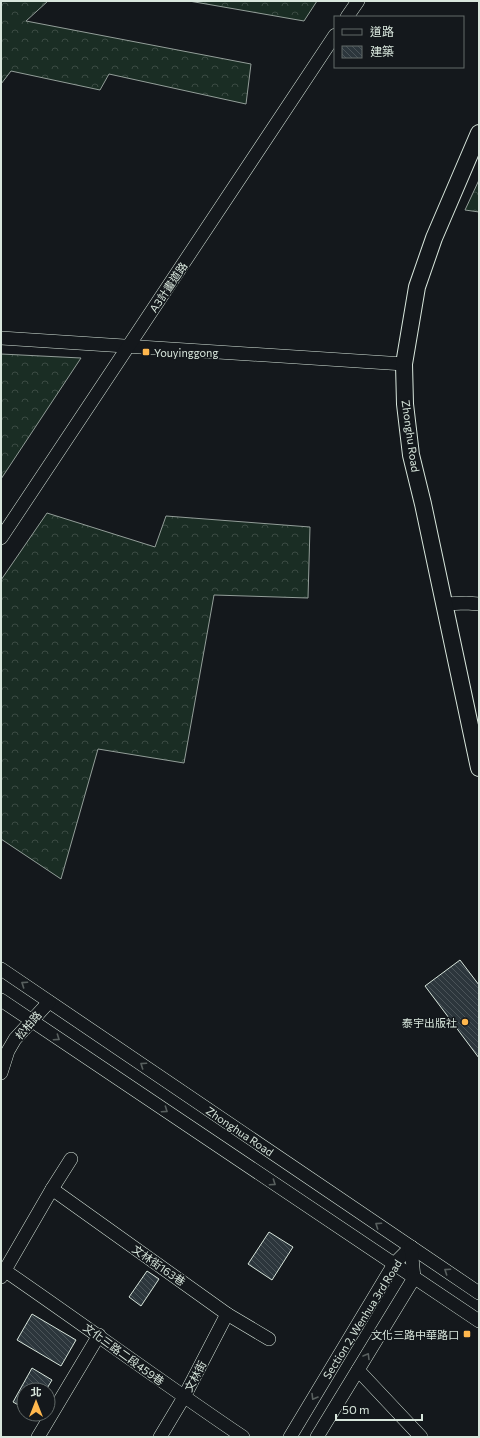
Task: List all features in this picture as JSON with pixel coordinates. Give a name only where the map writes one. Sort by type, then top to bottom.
[{"type":"main road","name":"Zhonghu Road","points":[[479,133],[434,238],[417,287],[404,364],[405,404],[411,455],[423,504],[479,768]]},
{"type":"street","points":[[348,16],[358,1]]},
{"type":"street","name":"A3計畫道路","points":[[1,538],[334,37]]},
{"type":"street","points":[[1,338],[404,364]]},
{"type":"street","points":[[444,604],[479,604]]},
{"type":"street","name":"Zhonghua Road","points":[[1,969],[479,1293]]},
{"type":"street","points":[[1,1000],[479,1321]]},
{"type":"street","name":"松柏路","points":[[1,1073],[8,1051],[23,1029],[49,1002]]},
{"type":"street","points":[[3,1273],[71,1159]]},
{"type":"street","name":"文林街163巷","points":[[52,1189],[227,1314],[269,1339]]},
{"type":"street","name":"Section 2, Wenhua 3rd Road","points":[[290,1437],[394,1264],[410,1247]]},
{"type":"street","name":"Section 2, Wenhua 3rd Road","points":[[317,1437],[414,1278],[410,1247]]},
{"type":"street","name":"文化三路二段459巷","points":[[3,1273],[99,1335],[184,1397],[244,1437]]},
{"type":"street","name":"文林街","points":[[160,1437],[184,1397],[227,1314]]},
{"type":"street","points":[[38,1437],[99,1335]]},
{"type":"street","points":[[358,1370],[421,1437]]},
{"type":"green space","points":[[1,1],[48,1],[26,21],[251,64],[246,104],[109,74],[100,90],[11,71],[1,84]]},
{"type":"green space","points":[[189,1],[317,1],[304,21]]},
{"type":"green space","points":[[479,180],[479,212],[465,210]]},
{"type":"green space","points":[[1,354],[81,358],[1,479]]},
{"type":"green space","points":[[47,513],[155,547],[166,516],[310,527],[308,598],[214,595],[184,763],[98,749],[61,879],[1,839],[1,580]]},
{"type":"building","name":"泰宇出版社","points":[[460,960],[479,985],[479,1058],[425,986]]},
{"type":"building","points":[[269,1232],[293,1247],[272,1280],[248,1264]]},
{"type":"building","points":[[147,1271],[159,1279],[141,1306],[129,1297]]},
{"type":"building","points":[[32,1314],[76,1340],[61,1366],[17,1340]]},
{"type":"building","points":[[32,1368],[52,1380],[51,1382],[24,1382]]},
{"type":"building","points":[[16,1397],[16,1404],[13,1402]]},
{"type":"place","name":"Youyinggong","points":[[146,352]]},
{"type":"place","name":"泰宇出版社","points":[[465,1022]]},
{"type":"place","name":"文化三路中華路口","points":[[467,1334]]}]
